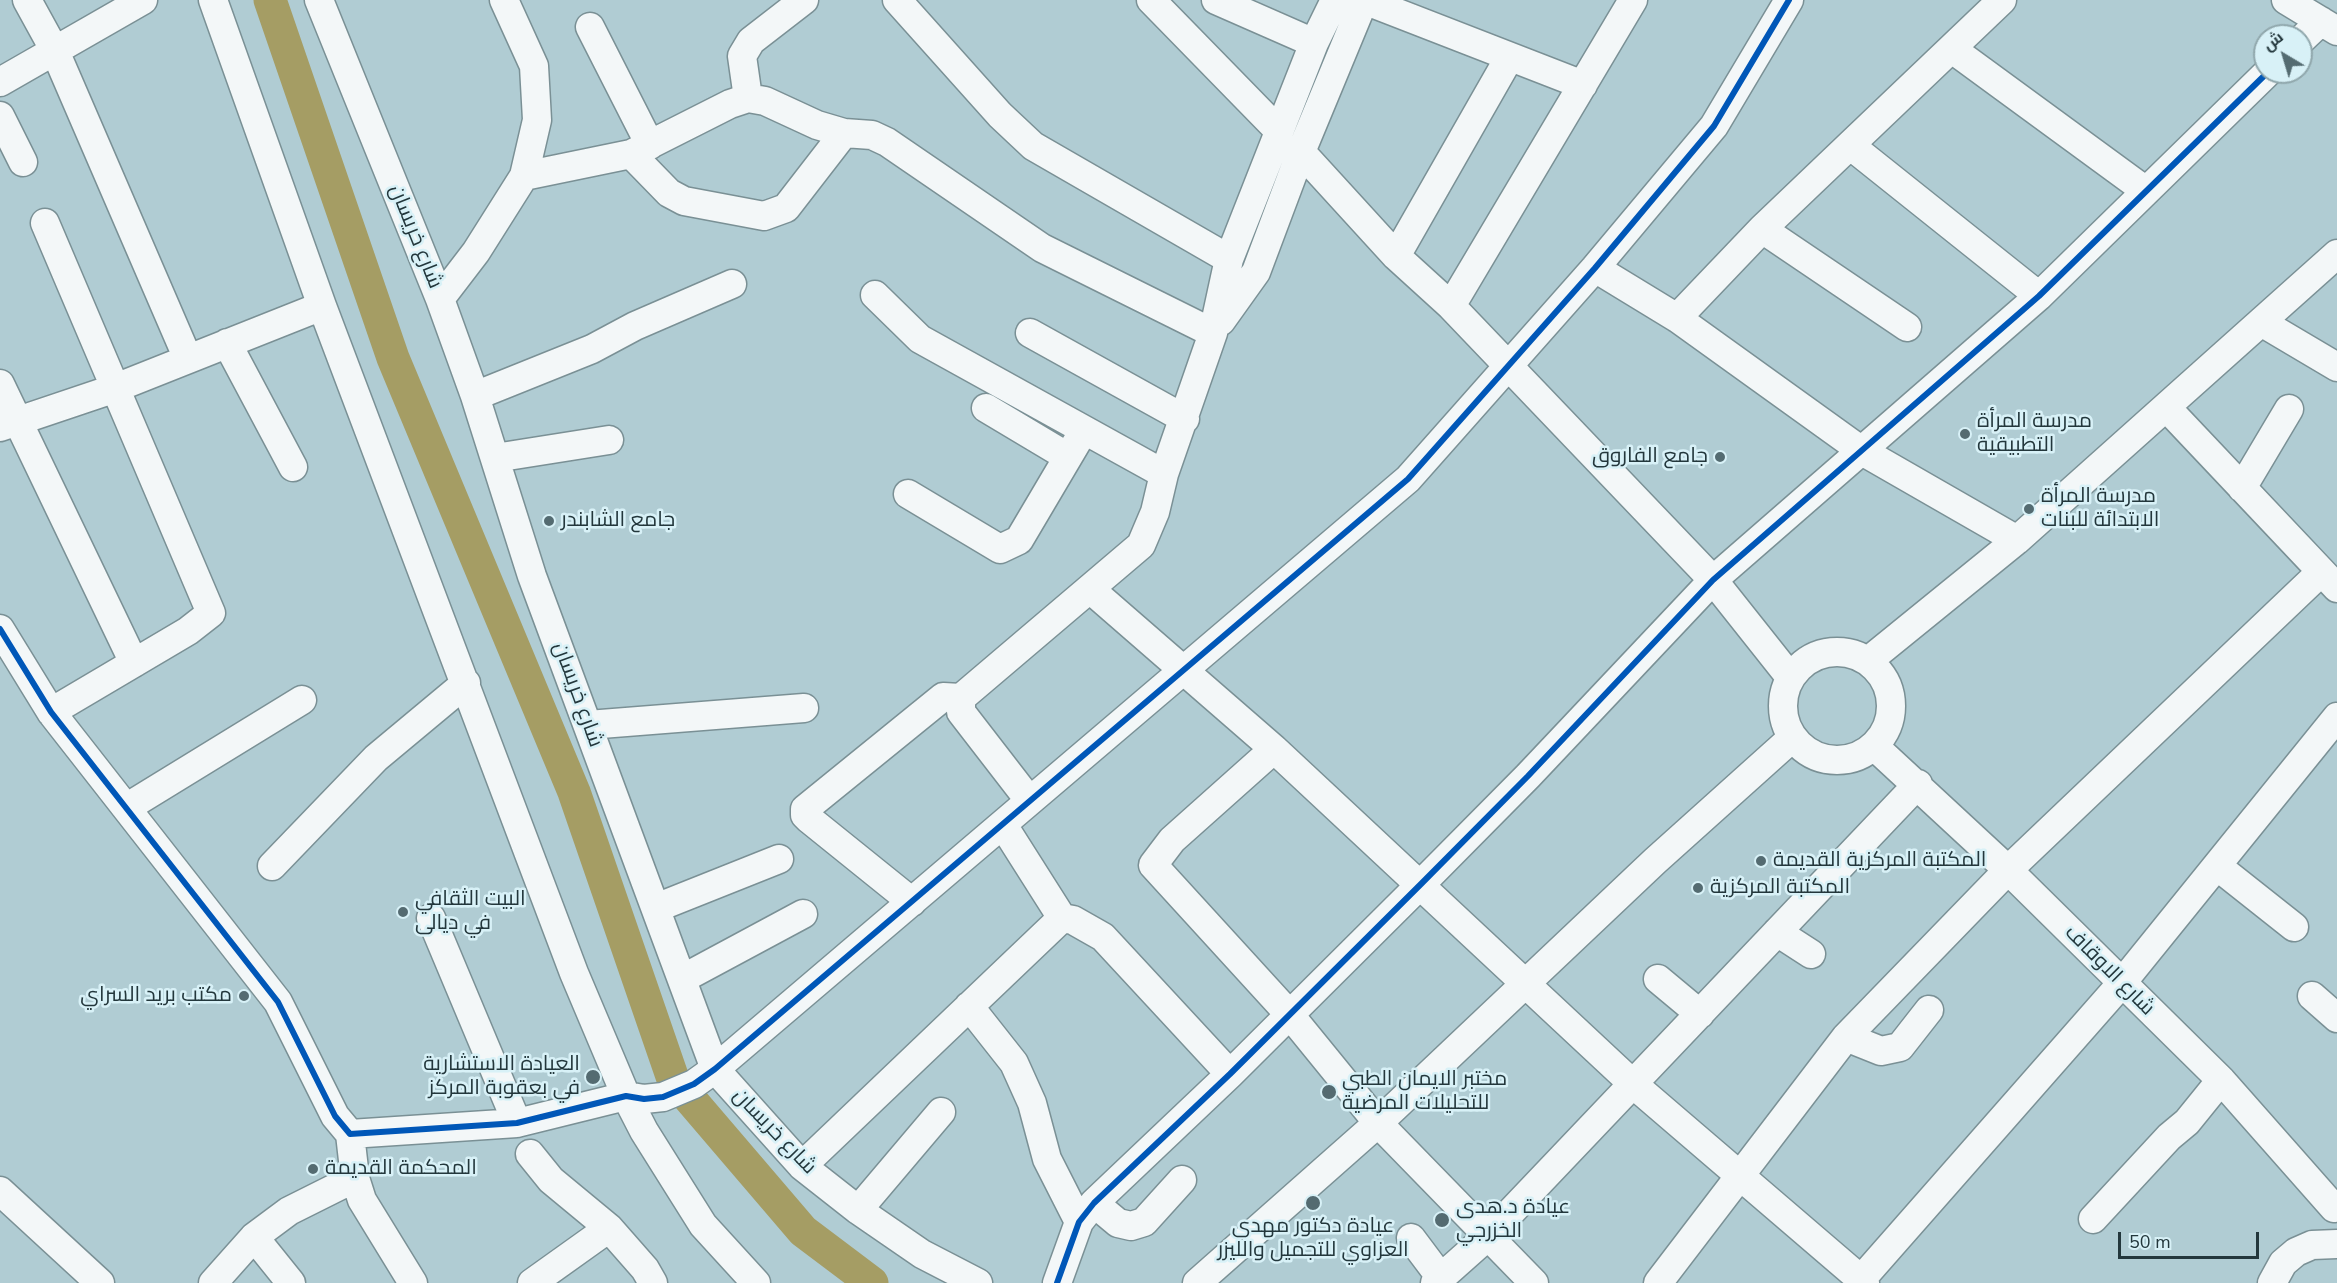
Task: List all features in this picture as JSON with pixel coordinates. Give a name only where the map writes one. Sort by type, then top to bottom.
[{"type":"street","points":[[27,0],[55,51],[188,359]]},
{"type":"street","points":[[0,82],[143,0]]},
{"type":"street","points":[[213,0],[322,306],[574,974],[626,1096],[659,1156],[703,1225],[756,1283]]},
{"type":"street","name":"شارع خريسان","points":[[319,0],[440,299],[475,396],[532,576],[682,980],[705,1077],[801,1166],[858,1210],[922,1254],[978,1283]]},
{"type":"street","points":[[440,299],[476,252],[524,176],[537,120],[534,66],[504,0]]},
{"type":"street","points":[[748,98],[742,56],[751,41],[804,0]]},
{"type":"street","points":[[1151,0],[1279,131]]},
{"type":"street","points":[[1216,0],[1314,43]]},
{"type":"street","points":[[912,902],[809,819],[805,814],[805,809],[944,697],[961,698],[1141,545],[1155,512],[1164,474],[1213,333],[1229,259],[1314,43],[1335,0]]},
{"type":"street","points":[[1213,333],[1256,272],[1301,152],[1364,0],[1583,85]]},
{"type":"street","points":[[1451,306],[1632,0]]},
{"type":"street","points":[[350,1134],[517,1123],[626,1096],[644,1099],[663,1096],[705,1077],[1408,479],[1595,268],[1714,126],[1789,0]]},
{"type":"street","points":[[1677,318],[1762,229],[2002,0]]},
{"type":"street","points":[[2286,0],[2320,31]]},
{"type":"street","points":[[903,2],[1000,115],[1033,146],[1229,259]]},
{"type":"street","points":[[591,27],[640,149],[669,193],[684,201],[764,216],[786,208],[844,133]]},
{"type":"street","points":[[1952,49],[2146,191]]},
{"type":"street","points":[[1396,256],[1509,58]]},
{"type":"street","points":[[1057,1283],[1086,1213],[1290,1015],[1528,776],[1713,580],[2038,296],[2256,84]]},
{"type":"street","points":[[524,176],[640,149],[730,104],[748,98],[765,101],[817,125],[844,133],[872,135],[887,142],[1042,248],[1213,333]]},
{"type":"street","points":[[0,116],[23,162]]},
{"type":"street","points":[[1851,146],[2038,296]]},
{"type":"street","points":[[1301,152],[1396,256],[1451,306],[1713,580],[1790,677]]},
{"type":"street","points":[[45,223],[113,389],[211,613],[208,618],[51,712]]},
{"type":"street","points":[[1762,229],[1907,327]]},
{"type":"street","points":[[1868,661],[2017,540],[2337,254]]},
{"type":"street","points":[[1595,268],[1677,318],[1862,451],[2017,540]]},
{"type":"street","points":[[475,396],[592,349],[635,326],[732,284]]},
{"type":"street","points":[[876,296],[920,339],[1164,474]]},
{"type":"street","points":[[10,424],[113,389],[322,306]]},
{"type":"street","points":[[2261,322],[2337,367]]},
{"type":"street","points":[[1030,333],[1185,419]]},
{"type":"street","points":[[227,343],[293,467]]},
{"type":"street","points":[[0,384],[10,424],[134,663]]},
{"type":"street","points":[[1658,1283],[1846,1037],[2008,870],[2329,580],[2166,407]]},
{"type":"street","points":[[986,408],[1068,457]]},
{"type":"street","points":[[2242,488],[2289,409]]},
{"type":"street","points":[[908,494],[1000,549],[1019,540],[1084,430]]},
{"type":"street","points":[[495,458],[609,440]]},
{"type":"street","points":[[1090,589],[1274,749],[1633,1084],[1740,1174],[1862,1282],[2121,984],[2337,717]]},
{"type":"street","points":[[0,629],[51,712],[278,1002],[335,1116],[350,1134],[355,1178],[362,1200],[413,1283]]},
{"type":"street","points":[[1834,651],[1852,654],[1868,661],[1880,672],[1888,686],[1891,702],[1890,718],[1884,733],[1874,746],[1860,755],[1844,760],[1827,760],[1811,755],[1792,738],[1782,712],[1783,694],[1790,677],[1810,659],[1834,651]]},
{"type":"street","points":[[272,867],[375,758],[466,683]]},
{"type":"street","points":[[961,698],[961,712],[1029,800]]},
{"type":"street","points":[[126,808],[302,700]]},
{"type":"street","points":[[588,725],[804,708]]},
{"type":"street","points":[[1197,1283],[1378,1123],[1655,861],[1792,738]]},
{"type":"street","name":"شارع الاوقاف","points":[[1874,746],[1918,784],[2008,870],[2121,984],[2221,1080],[2335,1205]]},
{"type":"street","points":[[1274,749],[1172,840],[1153,865],[1290,1015],[1378,1123],[1534,1283]]},
{"type":"street","points":[[1411,1238],[1438,1281],[1489,1235],[1918,784]]},
{"type":"street","points":[[1003,825],[1062,918],[1073,920],[1103,937],[1230,1074]]},
{"type":"street","points":[[656,908],[779,859]]},
{"type":"street","points":[[2217,866],[2295,927]]},
{"type":"street","points":[[682,980],[802,914]]},
{"type":"street","points":[[431,918],[517,1123]]},
{"type":"street","points":[[801,1166],[1062,918]]},
{"type":"street","points":[[1777,932],[1811,954]]},
{"type":"street","points":[[1658,979],[1700,1014]]},
{"type":"street","points":[[2312,996],[2337,1018]]},
{"type":"street","points":[[969,1006],[1014,1063],[1032,1103],[1047,1159],[1086,1213],[1131,1226],[1144,1222],[1182,1180]]},
{"type":"street","points":[[1846,1037],[1881,1051],[1900,1047],[1929,1010]]},
{"type":"street","points":[[2093,1219],[2169,1137],[2187,1122],[2221,1080]]},
{"type":"street","points":[[858,1210],[941,1112]]},
{"type":"street","points":[[530,1154],[551,1180],[609,1228],[645,1269],[653,1283]]},
{"type":"street","points":[[213,1283],[254,1237],[289,1211],[355,1178]]},
{"type":"street","points":[[0,1191],[100,1283]]},
{"type":"street","points":[[2272,1283],[2283,1263],[2296,1252],[2325,1244],[2335,1205]]},
{"type":"street","points":[[532,1283],[609,1228]]},
{"type":"street","points":[[254,1237],[291,1283]]},
{"type":"waterway","points":[[270,0],[393,358],[574,792],[673,1079],[803,1231],[872,1283]]},
{"type":"cycle path","points":[[0,629],[51,712],[278,1002],[335,1116],[350,1134],[517,1123],[626,1096],[644,1099],[663,1097],[694,1084],[715,1069],[1408,479],[1595,268],[1714,126],[1789,0]]},
{"type":"cycle path","points":[[1057,1283],[1079,1222],[1094,1203],[1230,1074],[1421,884],[1528,776],[1713,580],[2039,296],[2256,84]]},
{"type":"place","name":"مدرسة المرأة التطبيقية","points":[[1965,434]]},
{"type":"place","name":"جامع الفاروق","points":[[1720,457]]},
{"type":"place","name":"مدرسة المرأة الابتدائة للبنات","points":[[2029,509]]},
{"type":"place","name":"جامع الشابندر","points":[[549,521]]},
{"type":"place","name":"المكتبة المركزية القديمة","points":[[1761,861]]},
{"type":"place","name":"المكتبة المركزية","points":[[1698,888]]},
{"type":"place","name":"البيت الثقافي في ديالى","points":[[403,912]]},
{"type":"place","name":"مكتب بريد السراي","points":[[244,996]]},
{"type":"place","name":"العيادة الاستشارية في بعقوبة المركز","points":[[593,1077]]},
{"type":"place","name":"مختبر الايمان الطبي للتحليلات المرضية","points":[[1329,1092]]},
{"type":"place","name":"المحكمة القديمة","points":[[313,1169]]},
{"type":"place","name":"عيادة دكتور مهدي العزاوي للتجميل والليزر","points":[[1313,1203]]},
{"type":"place","name":"عيادة د.هدى الخزرجي","points":[[1442,1220]]}]
